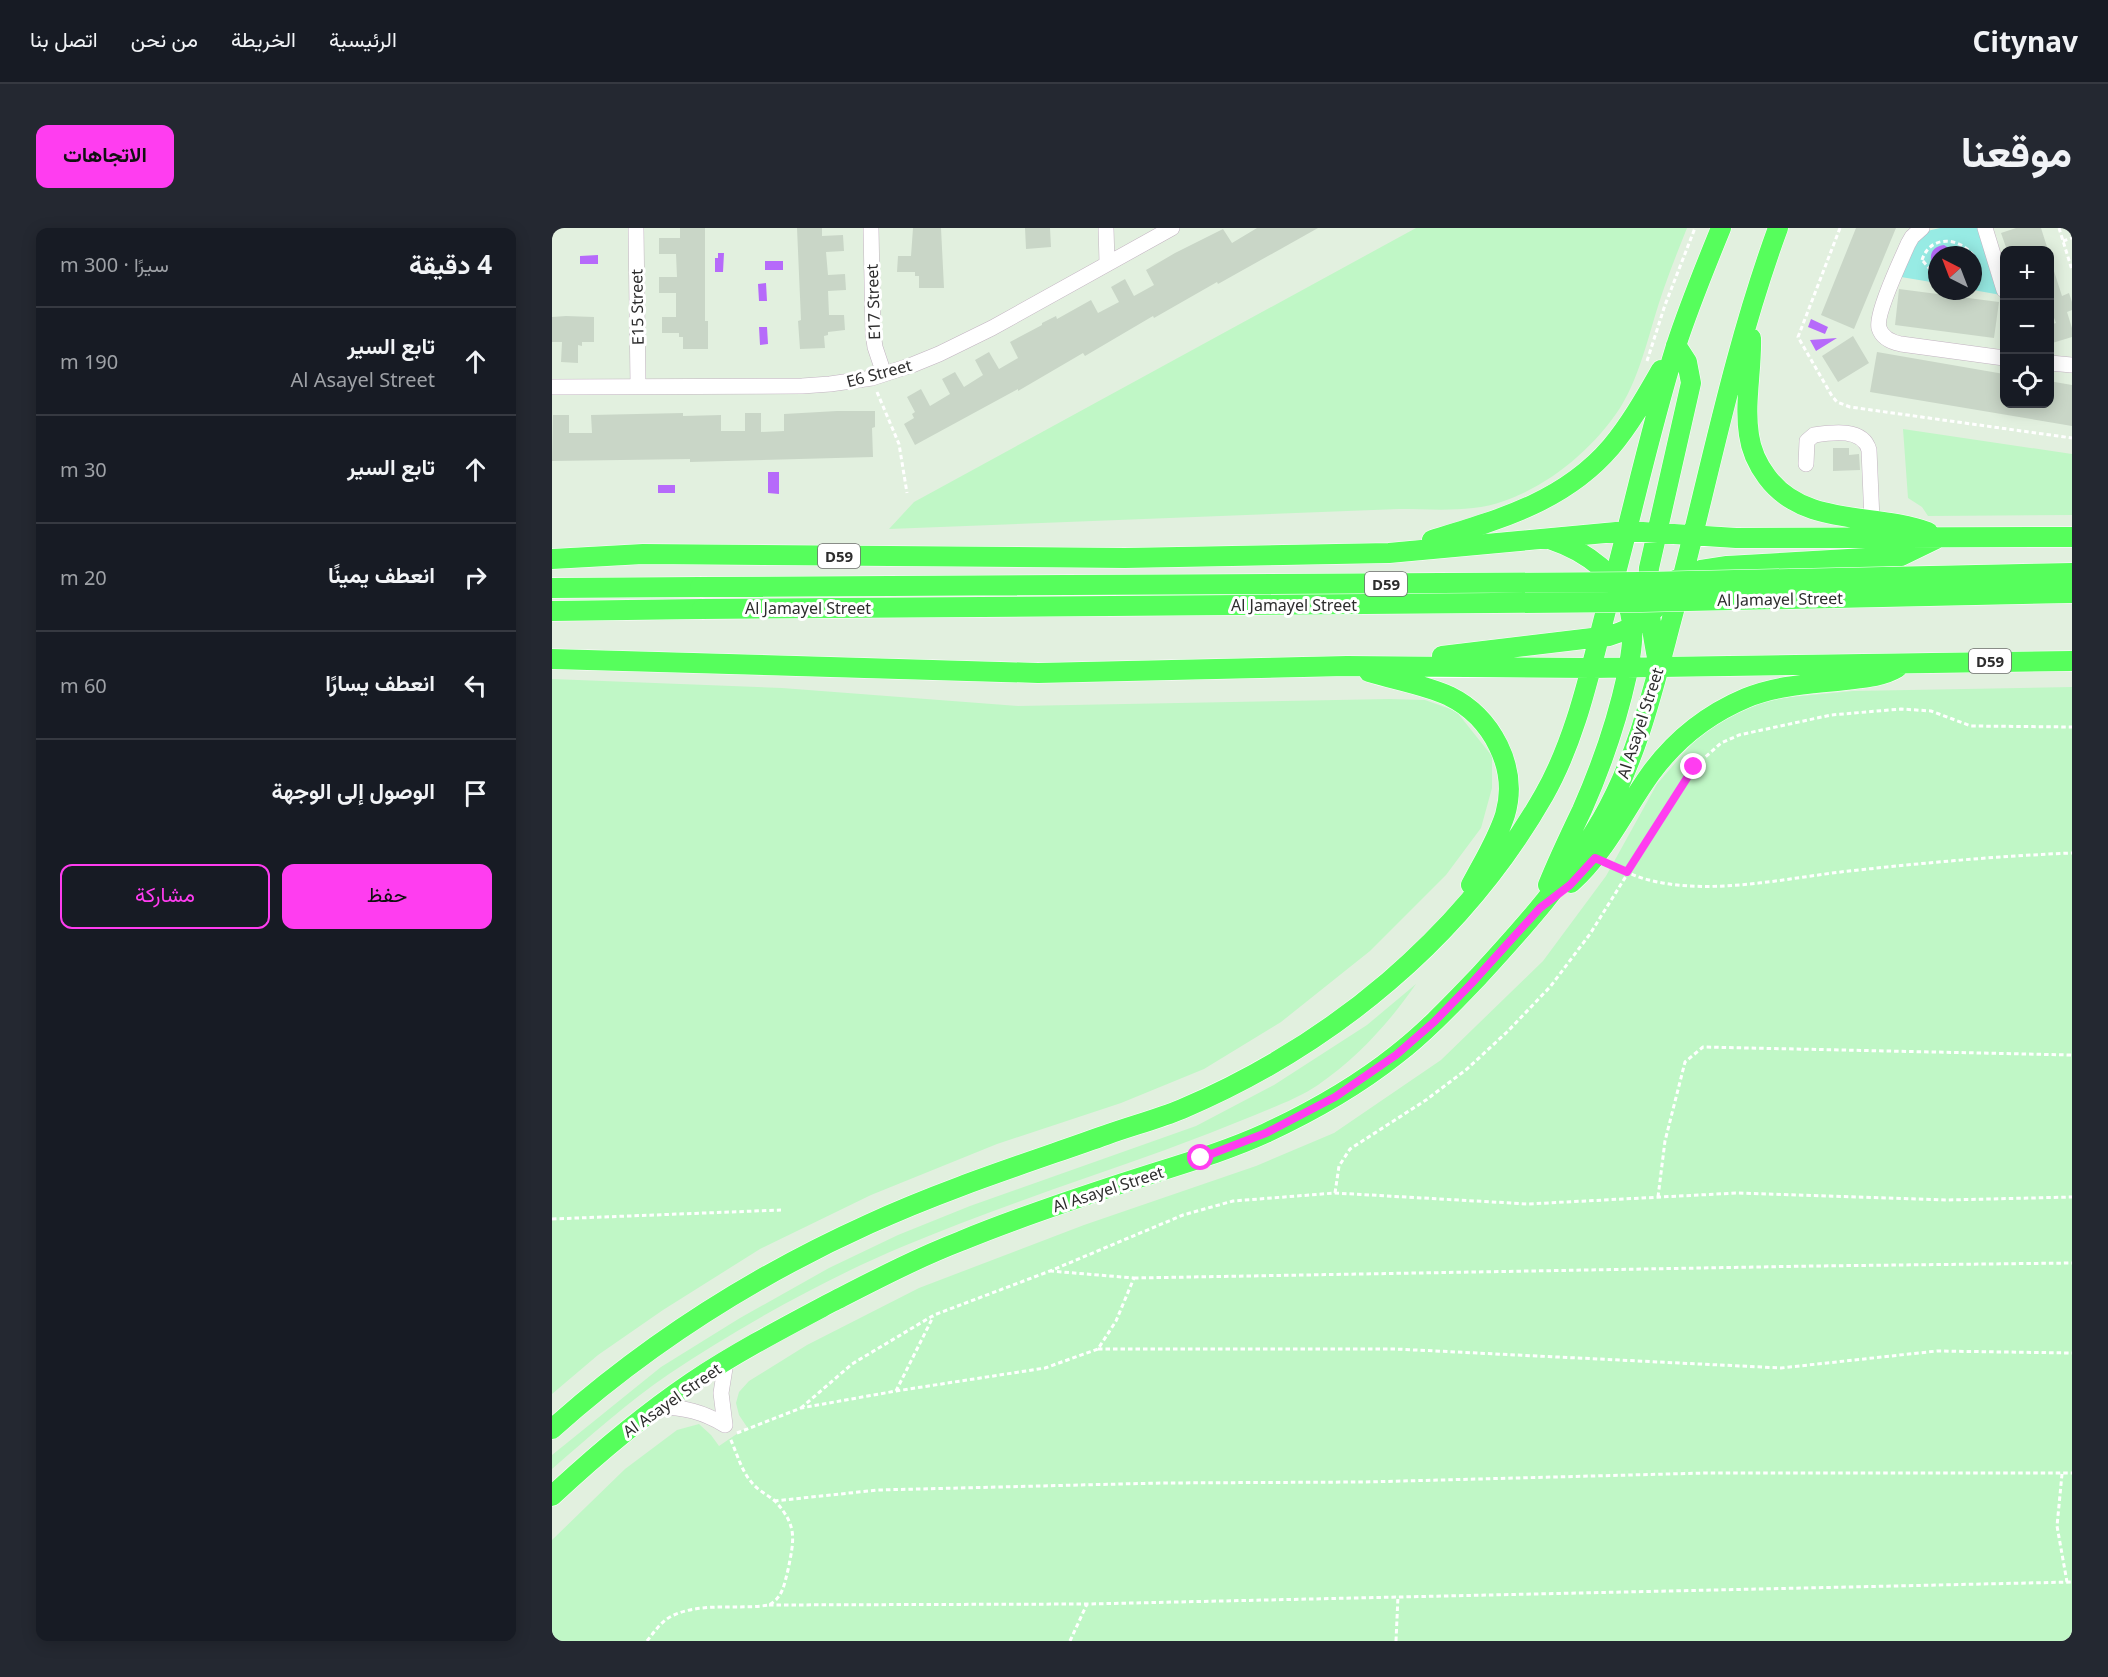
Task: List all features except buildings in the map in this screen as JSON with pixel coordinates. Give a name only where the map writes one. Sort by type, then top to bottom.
[{"type":"main road","points":[[552,1429],[582,1402],[662,1341],[748,1286],[867,1224],[941,1194],[1178,1111],[1236,1084],[1309,1042],[1373,995],[1450,923],[1512,848],[1547,790],[1575,723],[1604,638],[1614,582],[1676,345],[1698,282],[1721,228]]},
{"type":"main road","points":[[1631,619],[1649,617],[1679,578],[1693,535],[1748,316],[1778,228]]},
{"type":"main road","points":[[1748,316],[1751,343],[1749,436],[1761,469],[1775,487],[1806,508],[1824,513],[1910,526],[1938,538]]},
{"type":"main road","points":[[1659,666],[1649,617],[1649,568],[1691,383],[1687,362],[1676,345]]},
{"type":"main road","points":[[1389,553],[1499,520],[1530,508],[1560,491],[1587,471],[1611,448],[1631,421],[1676,345]]},
{"type":"main road","name":"D59","points":[[552,559],[643,554],[1125,558],[1389,553],[1627,531],[1736,538],[2072,537]]},
{"type":"main road","points":[[1540,908],[1605,751],[1621,703],[1629,667],[1631,619],[1614,582],[1600,567],[1584,554],[1547,538]]},
{"type":"main road","points":[[1347,666],[1604,638],[1631,619],[1648,596],[1679,578],[1727,566],[1901,556],[1938,538]]},
{"type":"main road","name":"Al Jamayel Street","points":[[552,588],[1630,582],[2072,573]]},
{"type":"main road","name":"Al Asayel Street","points":[[552,1496],[597,1454],[690,1384],[776,1331],[887,1274],[960,1241],[1037,1212],[1201,1158],[1266,1133],[1335,1097],[1396,1055],[1434,1022],[1506,947],[1540,908],[1576,860],[1602,819],[1623,777],[1642,729],[1679,578]]},
{"type":"main road","name":"Al Jamayel Street","points":[[552,611],[1642,602],[2072,593]]},
{"type":"main road","name":"D59","points":[[552,659],[1038,673],[1347,666],[1592,668],[2072,661]]},
{"type":"main road","points":[[1540,908],[1570,885],[1595,858],[1663,758],[1704,720],[1744,699],[1771,689],[1881,675],[1908,662]]},
{"type":"main road","points":[[1347,666],[1447,695],[1466,706],[1483,721],[1496,739],[1505,763],[1508,788],[1505,813],[1496,837],[1450,923]]},
{"type":"street","name":"E15 Street","points":[[636,228],[638,385]]},
{"type":"street","name":"E17 Street","points":[[871,228],[873,333],[878,376]]},
{"type":"street","points":[[1106,228],[1107,262]]},
{"type":"street","name":"E6 Street","points":[[552,387],[802,386],[878,376],[912,365],[966,342],[1172,228]]},
{"type":"street","points":[[1922,228],[1912,237],[1904,254],[1878,319],[1878,327],[1886,339],[1901,344],[2000,357]]},
{"type":"street","points":[[1985,228],[2000,277]]},
{"type":"street","points":[[2054,363],[2072,364]]},
{"type":"street","points":[[1806,464],[1807,441],[1814,435],[1851,434],[1864,440],[1869,450],[1872,520]]},
{"type":"street","points":[[726,1362],[721,1393],[727,1431]]},
{"type":"street","points":[[659,1407],[676,1407],[709,1415],[727,1431]]},
{"type":"path","points":[[1646,363],[1668,296],[1695,228]]},
{"type":"path","points":[[1840,228],[1798,337],[1832,396],[1838,402],[1850,407],[2072,438]]},
{"type":"path","points":[[2059,228],[2072,270]]},
{"type":"path","points":[[2063,241],[2072,238]]},
{"type":"path","points":[[1933,246],[1948,240],[1965,246]]},
{"type":"path","points":[[1922,260],[1928,250]]},
{"type":"path","points":[[1904,254],[1922,260],[1928,267]]},
{"type":"path","points":[[878,376],[899,444],[907,493]]},
{"type":"path","points":[[1335,1192],[1339,1166],[1350,1149],[1426,1100],[1467,1069],[1529,1010],[1564,970],[1584,943],[1694,767],[1721,743],[1739,735],[1831,715],[1901,709],[1931,711],[1971,726],[2072,727]]},
{"type":"path","points":[[1595,858],[1647,880],[1665,884],[1717,885],[1780,881],[1846,871],[2004,856],[2072,853]]},
{"type":"path","points":[[1658,1197],[1665,1141],[1685,1062],[1703,1047],[2072,1055]]},
{"type":"path","points":[[801,1408],[852,1365],[934,1316],[1050,1271],[1183,1215],[1233,1200],[1335,1192],[1528,1204],[1737,1193],[1948,1200],[2072,1197]]},
{"type":"path","points":[[552,1219],[781,1210]]},
{"type":"path","points":[[1050,1271],[1134,1278],[2072,1263]]},
{"type":"path","points":[[1098,1349],[1116,1321],[1134,1278]]},
{"type":"path","points":[[896,1391],[934,1316]]},
{"type":"path","points":[[769,1605],[778,1600],[782,1592],[794,1540],[793,1530],[788,1518],[774,1501],[754,1485],[744,1472],[727,1431],[801,1408],[1045,1368],[1098,1349],[1395,1349],[1780,1368],[1937,1351],[2072,1353]]},
{"type":"path","points":[[774,1501],[878,1490],[1161,1483],[1365,1482],[1706,1473],[2072,1473]]},
{"type":"path","points":[[647,1641],[659,1624],[675,1615],[701,1608],[769,1605],[1087,1604],[2070,1582],[2057,1526],[2062,1473]]},
{"type":"path","points":[[1395,1641],[1398,1596]]},
{"type":"path","points":[[1070,1641],[1087,1604]]},
{"type":"shaded area","points":[[1940,228],[1979,228],[2000,295],[1982,292],[1982,246],[1928,246],[1928,282],[1901,277],[1917,238],[1923,232]]},
{"type":"shaded area","points":[[718,253],[724,253],[723,272],[715,272],[715,258],[718,258]]},
{"type":"shaded area","points":[[598,255],[598,264],[580,264],[580,256]]},
{"type":"shaded area","points":[[765,261],[783,261],[783,270],[765,270]]},
{"type":"shaded area","points":[[766,283],[767,301],[759,301],[758,284]]},
{"type":"shaded area","points":[[1811,319],[1828,327],[1825,334],[1808,327]]},
{"type":"shaded area","points":[[759,327],[767,327],[768,344],[760,345]]},
{"type":"shaded area","points":[[1837,338],[1816,351],[1810,340]]},
{"type":"shaded area","points":[[768,472],[779,472],[779,494],[768,493]]},
{"type":"shaded area","points":[[658,485],[675,485],[675,493],[658,493]]},
{"type":"sand","points":[[1416,228],[1687,228],[1664,288],[1640,365],[1620,408],[1584,451],[1538,485],[1504,501],[1465,509],[1399,509],[889,529],[914,502]]},
{"type":"sand","points":[[1903,429],[2072,454],[2072,515],[1928,516],[1922,507],[1908,498]]},
{"type":"sand","points":[[552,679],[782,688],[1018,706],[1425,700],[1456,711],[1492,756],[1492,788],[1481,828],[1446,875],[1370,951],[1281,1022],[1204,1069],[1121,1103],[997,1144],[871,1195],[760,1249],[663,1310],[598,1355],[552,1394]]},
{"type":"sand","points":[[2072,687],[2072,1641],[552,1641],[552,1540],[625,1469],[677,1430],[699,1424],[719,1446],[747,1427],[739,1415],[736,1403],[739,1392],[749,1381],[807,1345],[919,1288],[1084,1225],[1256,1166],[1334,1133],[1441,1060],[1543,961],[1606,876],[1657,784],[1703,731],[1760,700],[1853,691]]},
{"type":"sand","points":[[1416,984],[1372,1039],[1333,1074],[1311,1090],[1188,1142],[936,1233],[844,1273],[754,1321],[669,1374],[624,1407],[552,1469],[552,1455],[661,1367],[740,1318],[829,1268],[898,1235],[970,1206],[1196,1126],[1274,1085],[1367,1025]]},
{"type":"route","points":[[1201,1158],[1266,1133],[1335,1097],[1396,1055],[1434,1022],[1540,908],[1570,885],[1595,858],[1627,872],[1694,767]]}]
